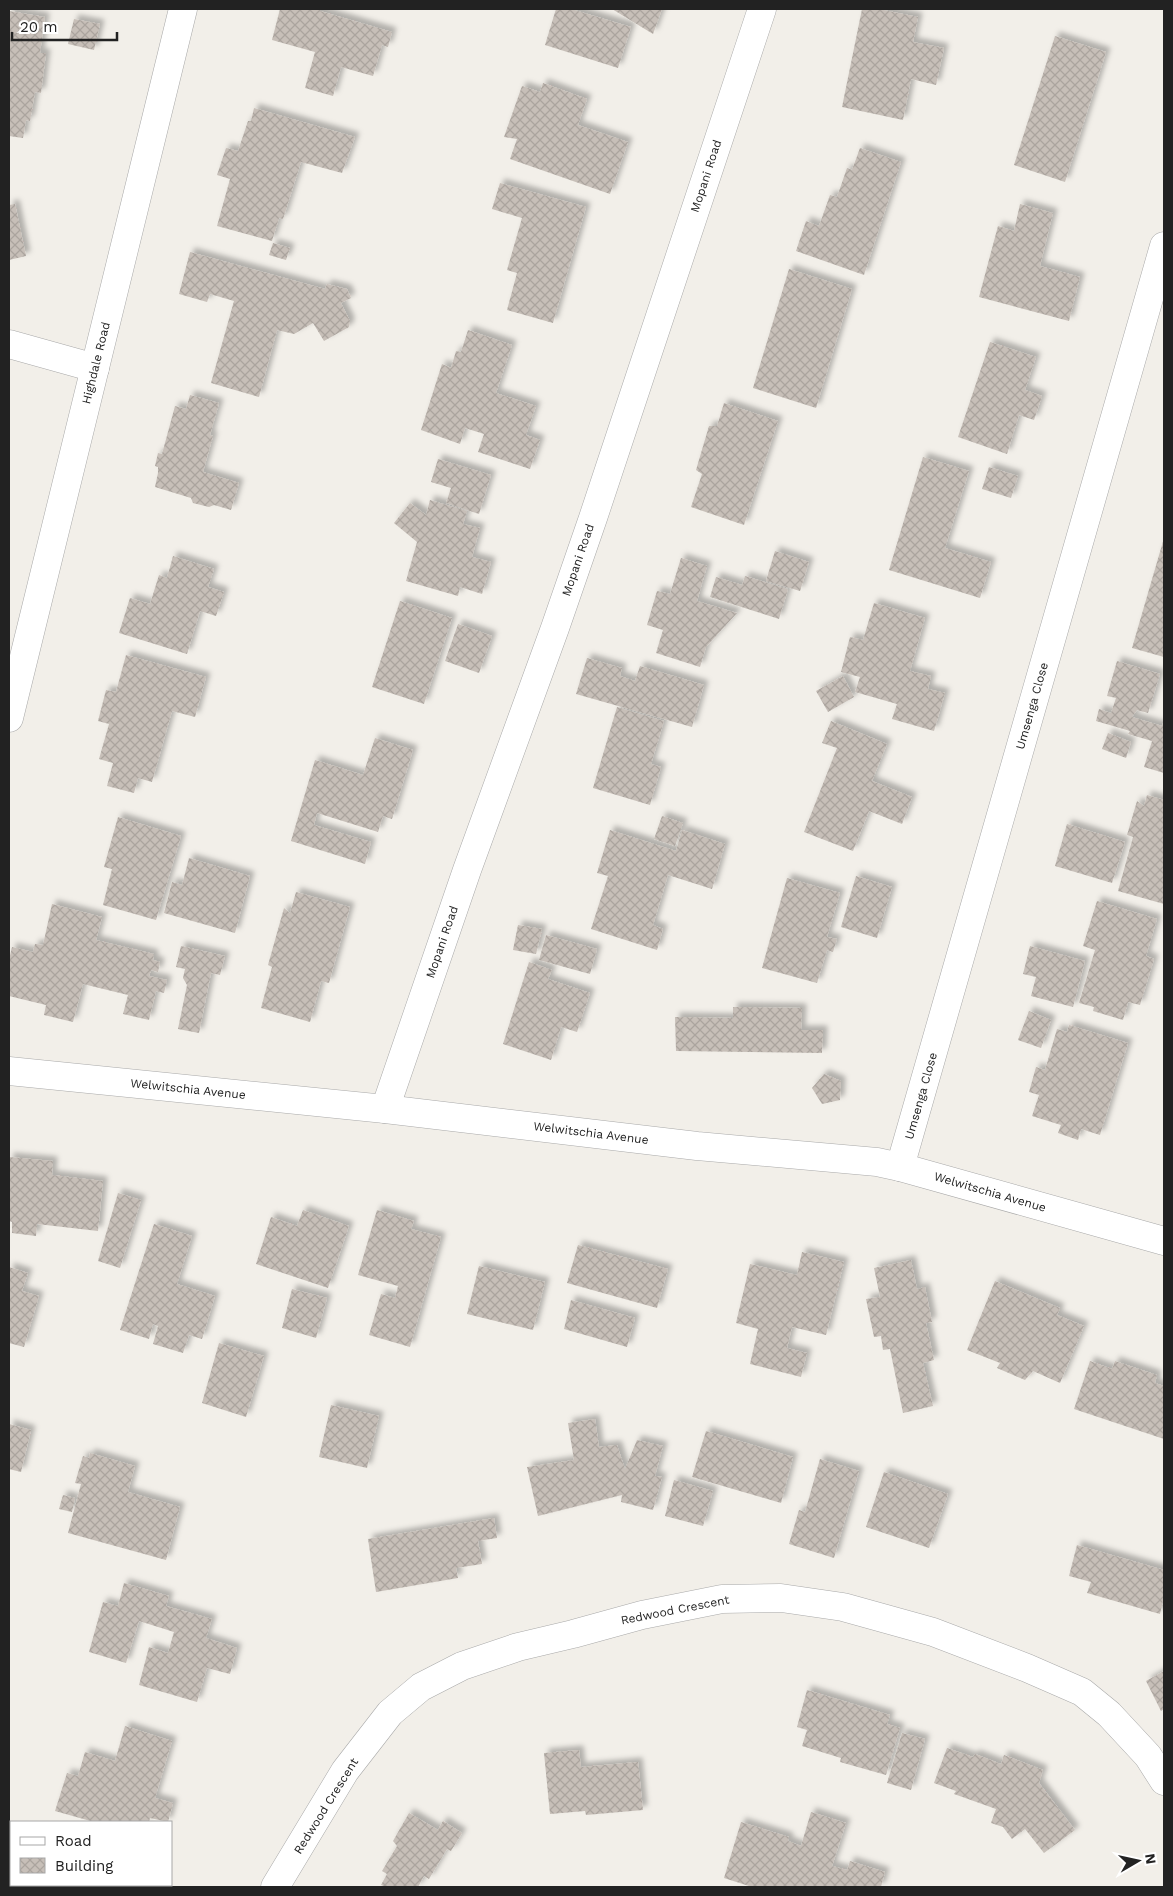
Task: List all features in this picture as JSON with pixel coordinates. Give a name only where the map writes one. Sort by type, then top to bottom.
[{"type":"street","name":"Highdale Road","points":[[9,718],[183,9]]},
{"type":"street","name":"Mopani Road","points":[[385,1109],[467,870],[564,601],[762,9]]},
{"type":"street","name":"Umsenga Close","points":[[900,1167],[1164,246]]},
{"type":"street","points":[[9,344],[95,368]]},
{"type":"street","name":"Welwitschia Avenue","points":[[9,1071],[385,1109],[697,1146],[877,1162],[1164,1241]]},
{"type":"street","name":"Redwood Crescent","points":[[275,1887],[345,1772],[390,1713],[421,1687],[462,1666],[518,1647],[642,1615],[722,1599],[781,1598],[843,1607],[933,1632],[1026,1668],[1082,1692],[1109,1714],[1148,1756],[1164,1781]]},
{"type":"building","points":[[280,9],[320,9],[320,11],[392,32],[388,47],[382,45],[373,76],[341,67],[333,96],[305,88],[315,52],[272,40]]},
{"type":"building","points":[[556,9],[571,9],[631,27],[618,68],[545,45]]},
{"type":"building","points":[[612,9],[662,9],[653,34]]},
{"type":"building","points":[[862,9],[878,9],[918,17],[913,42],[944,48],[936,85],[911,79],[903,120],[842,107]]},
{"type":"building","points":[[9,11],[45,17],[40,53],[46,53],[41,93],[35,92],[30,121],[26,120],[23,138],[9,136]]},
{"type":"building","points":[[74,19],[100,24],[94,50],[68,44]]},
{"type":"building","points":[[1055,36],[1106,52],[1065,182],[1014,165]]},
{"type":"building","points":[[543,83],[587,99],[578,125],[628,142],[610,194],[510,159],[517,139],[504,137],[522,86],[540,92]]},
{"type":"building","points":[[254,108],[355,137],[342,173],[301,162],[283,219],[279,218],[272,241],[217,226],[230,179],[217,175],[226,148],[238,151],[248,121],[251,121]]},
{"type":"building","points":[[860,148],[901,162],[864,275],[796,251],[806,221],[819,226],[830,195],[837,197],[847,168],[852,170]]},
{"type":"building","points":[[500,183],[586,207],[553,323],[507,310],[517,273],[507,270],[522,218],[492,209]]},
{"type":"building","points":[[15,204],[26,256],[9,260],[9,205]]},
{"type":"building","points":[[1020,204],[1053,213],[1040,266],[1080,277],[1069,321],[979,297],[998,226],[1014,231]]},
{"type":"building","points":[[273,243],[290,248],[286,260],[269,255]]},
{"type":"building","points":[[190,252],[325,289],[327,284],[347,289],[351,298],[341,303],[350,321],[349,327],[324,341],[313,323],[294,334],[277,330],[259,397],[211,383],[234,301],[210,294],[207,302],[179,294]]},
{"type":"building","points":[[789,269],[852,289],[816,408],[753,388]]},
{"type":"building","points":[[468,330],[512,345],[496,393],[536,406],[526,435],[540,440],[530,469],[478,452],[484,434],[465,428],[460,444],[421,430],[442,364],[451,368],[456,351],[461,352]]},
{"type":"building","points":[[990,342],[1036,357],[1025,390],[1042,396],[1034,420],[1019,415],[1007,454],[958,437]]},
{"type":"building","points":[[190,395],[219,403],[210,435],[213,436],[203,472],[239,483],[231,510],[214,505],[209,507],[193,503],[191,498],[155,487],[158,467],[155,466],[158,453],[162,454],[175,406],[186,409]]},
{"type":"building","points":[[724,403],[778,421],[744,525],[691,507],[702,474],[696,470],[709,426],[717,426]]},
{"type":"building","points":[[923,457],[969,471],[945,548],[991,562],[980,598],[889,570]]},
{"type":"building","points":[[438,459],[491,475],[479,514],[446,503],[451,488],[431,482]]},
{"type":"building","points":[[989,467],[1018,476],[1011,498],[982,489]]},
{"type":"building","points":[[430,500],[467,511],[463,524],[480,528],[472,557],[491,562],[482,594],[460,587],[458,596],[406,581],[417,542],[394,523],[410,503],[426,515]]},
{"type":"building","points":[[1164,538],[1164,657],[1132,648]]},
{"type":"building","points":[[775,551],[809,562],[800,591],[766,581]]},
{"type":"building","points":[[173,556],[214,569],[208,587],[224,592],[216,616],[200,611],[187,654],[119,633],[130,598],[150,604],[159,575],[167,578]]},
{"type":"building","points":[[681,558],[707,566],[697,601],[737,613],[706,647],[700,667],[656,653],[663,630],[647,625],[657,591],[670,594]]},
{"type":"building","points":[[745,576],[788,589],[779,619],[710,597],[716,577],[742,585]]},
{"type":"building","points":[[400,601],[452,618],[424,704],[372,687]]},
{"type":"building","points":[[874,603],[925,618],[910,671],[931,676],[928,689],[945,693],[934,731],[892,719],[897,704],[855,692],[860,677],[841,672],[850,637],[863,640]]},
{"type":"building","points":[[458,624],[492,636],[479,673],[445,661]]},
{"type":"building","points":[[126,655],[206,677],[195,717],[172,711],[152,782],[138,778],[134,793],[107,786],[113,763],[99,759],[109,724],[98,721],[106,690],[116,692]]},
{"type":"building","points":[[587,658],[622,668],[620,676],[635,681],[640,666],[704,685],[692,727],[576,694]]},
{"type":"building","points":[[1117,661],[1160,674],[1148,713],[1137,710],[1132,717],[1162,726],[1164,720],[1164,773],[1144,767],[1152,741],[1128,734],[1130,731],[1096,721],[1099,709],[1111,713],[1116,698],[1107,696]]},
{"type":"building","points":[[843,676],[854,697],[828,712],[816,691]]},
{"type":"building","points":[[617,707],[664,721],[651,764],[661,767],[650,805],[593,788]]},
{"type":"building","points":[[831,721],[887,744],[872,781],[912,797],[902,824],[869,811],[853,851],[804,832],[837,748],[822,743]]},
{"type":"building","points":[[1108,733],[1131,742],[1126,758],[1102,749]]},
{"type":"building","points":[[375,738],[413,750],[392,819],[383,816],[378,832],[317,813],[314,825],[371,842],[365,864],[291,841],[315,760],[363,775]]},
{"type":"building","points":[[1147,795],[1164,800],[1164,904],[1118,891],[1133,837],[1127,835],[1137,801],[1144,806]]},
{"type":"building","points":[[662,816],[683,823],[675,846],[654,839]]},
{"type":"building","points":[[118,817],[181,836],[156,920],[103,905],[112,869],[104,867]]},
{"type":"building","points":[[1067,824],[1125,842],[1112,883],[1055,866]]},
{"type":"building","points":[[610,830],[676,851],[682,830],[725,844],[712,889],[668,875],[653,925],[663,929],[657,950],[591,929],[608,876],[597,873]]},
{"type":"building","points":[[189,858],[250,876],[235,933],[164,913],[172,882],[182,885]]},
{"type":"building","points":[[856,876],[892,887],[877,938],[841,927]]},
{"type":"building","points":[[787,878],[840,893],[827,937],[837,939],[833,952],[827,950],[817,983],[762,968]]},
{"type":"building","points":[[296,892],[350,907],[329,983],[321,981],[310,1022],[261,1008],[272,967],[268,965],[284,908],[290,913]]},
{"type":"building","points":[[1097,901],[1157,919],[1146,956],[1154,959],[1140,1005],[1128,1002],[1123,1020],[1093,1011],[1094,1007],[1079,1003],[1095,950],[1083,946]]},
{"type":"building","points":[[52,904],[102,917],[96,940],[154,954],[153,960],[160,962],[158,972],[151,970],[149,976],[167,980],[164,993],[156,991],[149,1020],[123,1014],[128,995],[83,984],[73,1022],[44,1015],[46,1005],[9,996],[9,960],[12,947],[33,952],[35,944],[43,945]]},
{"type":"building","points":[[518,925],[542,929],[536,954],[513,950]]},
{"type":"building","points":[[546,935],[597,949],[590,974],[539,960]]},
{"type":"building","points":[[181,946],[225,956],[220,975],[211,973],[199,1033],[178,1029],[187,985],[183,978],[185,969],[176,967]]},
{"type":"building","points":[[1030,946],[1085,961],[1073,1007],[1031,996],[1036,977],[1023,974]]},
{"type":"building","points":[[529,962],[552,970],[548,979],[590,993],[577,1032],[561,1027],[551,1060],[503,1044]]},
{"type":"building","points":[[733,1007],[802,1008],[801,1030],[823,1030],[822,1053],[676,1051],[675,1017],[733,1018]]},
{"type":"building","points":[[1029,1011],[1051,1020],[1041,1048],[1018,1040]]},
{"type":"building","points":[[1069,1025],[1128,1043],[1100,1135],[1081,1129],[1078,1140],[1058,1133],[1061,1125],[1032,1116],[1039,1095],[1029,1092],[1036,1067],[1045,1070],[1057,1029],[1067,1032]]},
{"type":"building","points":[[824,1074],[841,1081],[840,1100],[822,1104],[812,1088]]},
{"type":"building","points":[[9,1157],[53,1161],[52,1175],[103,1181],[98,1231],[37,1224],[36,1236],[12,1233],[12,1222],[9,1221]]},
{"type":"building","points":[[118,1193],[141,1200],[120,1268],[98,1261]]},
{"type":"building","points":[[303,1210],[349,1226],[328,1288],[256,1264],[271,1217],[297,1226]]},
{"type":"building","points":[[377,1210],[414,1221],[411,1229],[441,1237],[410,1347],[369,1335],[381,1294],[395,1298],[398,1286],[358,1275]]},
{"type":"building","points":[[154,1224],[192,1236],[177,1284],[215,1296],[202,1339],[189,1335],[183,1353],[153,1344],[158,1326],[153,1324],[149,1339],[120,1330]]},
{"type":"building","points":[[578,1245],[668,1269],[657,1308],[567,1283]]},
{"type":"building","points":[[802,1252],[844,1262],[826,1335],[792,1327],[787,1348],[807,1353],[801,1377],[750,1364],[758,1329],[736,1323],[750,1264],[797,1275]]},
{"type":"building","points":[[911,1260],[917,1289],[925,1287],[932,1322],[926,1323],[934,1360],[923,1363],[933,1406],[903,1413],[890,1349],[883,1350],[881,1336],[874,1337],[866,1299],[880,1297],[874,1268]]},
{"type":"building","points":[[479,1266],[545,1282],[533,1330],[467,1314]]},
{"type":"building","points":[[9,1267],[28,1273],[22,1291],[39,1296],[24,1347],[9,1343]]},
{"type":"building","points":[[995,1281],[1060,1308],[1057,1315],[1084,1326],[1060,1383],[1033,1371],[1025,1380],[997,1368],[1000,1363],[967,1350]]},
{"type":"building","points":[[292,1289],[327,1298],[316,1338],[282,1328]]},
{"type":"building","points":[[571,1300],[635,1318],[627,1347],[564,1329]]},
{"type":"building","points":[[219,1343],[264,1356],[246,1417],[202,1403]]},
{"type":"building","points":[[1090,1361],[1112,1369],[1115,1361],[1157,1375],[1155,1383],[1164,1386],[1164,1439],[1074,1409]]},
{"type":"building","points":[[331,1405],[379,1416],[367,1468],[319,1457]]},
{"type":"building","points":[[595,1419],[599,1447],[617,1445],[625,1469],[637,1440],[663,1446],[655,1476],[662,1477],[653,1510],[621,1502],[622,1495],[538,1516],[527,1467],[574,1460],[568,1423]]},
{"type":"building","points":[[9,1424],[31,1430],[21,1472],[9,1469]]},
{"type":"building","points":[[706,1431],[793,1457],[781,1503],[692,1477]]},
{"type":"building","points":[[90,1453],[135,1466],[128,1492],[180,1507],[166,1560],[68,1533],[81,1484],[75,1483],[83,1456],[89,1458]]},
{"type":"building","points":[[820,1459],[859,1471],[834,1558],[789,1544],[799,1510],[805,1512]]},
{"type":"building","points":[[884,1472],[948,1494],[929,1548],[866,1527]]},
{"type":"building","points":[[674,1480],[713,1491],[703,1526],[665,1516]]},
{"type":"building","points":[[63,1495],[75,1498],[72,1512],[59,1509]]},
{"type":"building","points":[[494,1518],[497,1538],[478,1541],[482,1564],[456,1568],[458,1578],[376,1592],[368,1539]]},
{"type":"building","points":[[1077,1545],[1164,1570],[1164,1596],[1160,1614],[1087,1593],[1091,1582],[1069,1576]]},
{"type":"building","points":[[124,1583],[169,1596],[166,1606],[212,1619],[206,1638],[237,1648],[230,1674],[207,1668],[197,1702],[139,1685],[149,1647],[168,1653],[174,1632],[139,1621],[126,1663],[89,1652],[103,1602],[118,1606]]},
{"type":"building","points":[[1164,1671],[1164,1709],[1161,1711],[1146,1681]]},
{"type":"building","points":[[807,1690],[890,1715],[887,1724],[900,1728],[886,1775],[840,1762],[841,1758],[802,1746],[807,1730],[797,1727]]},
{"type":"building","points":[[125,1726],[172,1741],[155,1798],[173,1803],[168,1821],[150,1818],[149,1821],[90,1821],[55,1811],[67,1773],[78,1776],[85,1752],[115,1761]]},
{"type":"building","points":[[902,1733],[925,1739],[911,1790],[887,1783]]},
{"type":"building","points":[[947,1748],[973,1757],[975,1754],[1001,1764],[1004,1755],[1043,1770],[1039,1783],[1075,1830],[1044,1853],[1025,1829],[1012,1839],[1003,1827],[991,1823],[996,1809],[954,1794],[956,1791],[934,1783]]},
{"type":"building","points":[[579,1750],[581,1767],[638,1762],[643,1810],[586,1815],[585,1811],[550,1814],[544,1753]]},
{"type":"building","points":[[811,1812],[846,1823],[832,1866],[847,1870],[850,1861],[885,1872],[881,1887],[752,1887],[724,1878],[741,1822],[789,1837],[788,1841],[801,1846]]},
{"type":"building","points":[[409,1813],[438,1830],[443,1821],[462,1833],[451,1851],[447,1849],[429,1879],[424,1876],[418,1887],[386,1887],[381,1885],[387,1874],[382,1871],[397,1846],[393,1841]]},
{"type":"building","points":[[10,1832],[10,1886],[18,1886],[9,1887]]}]
